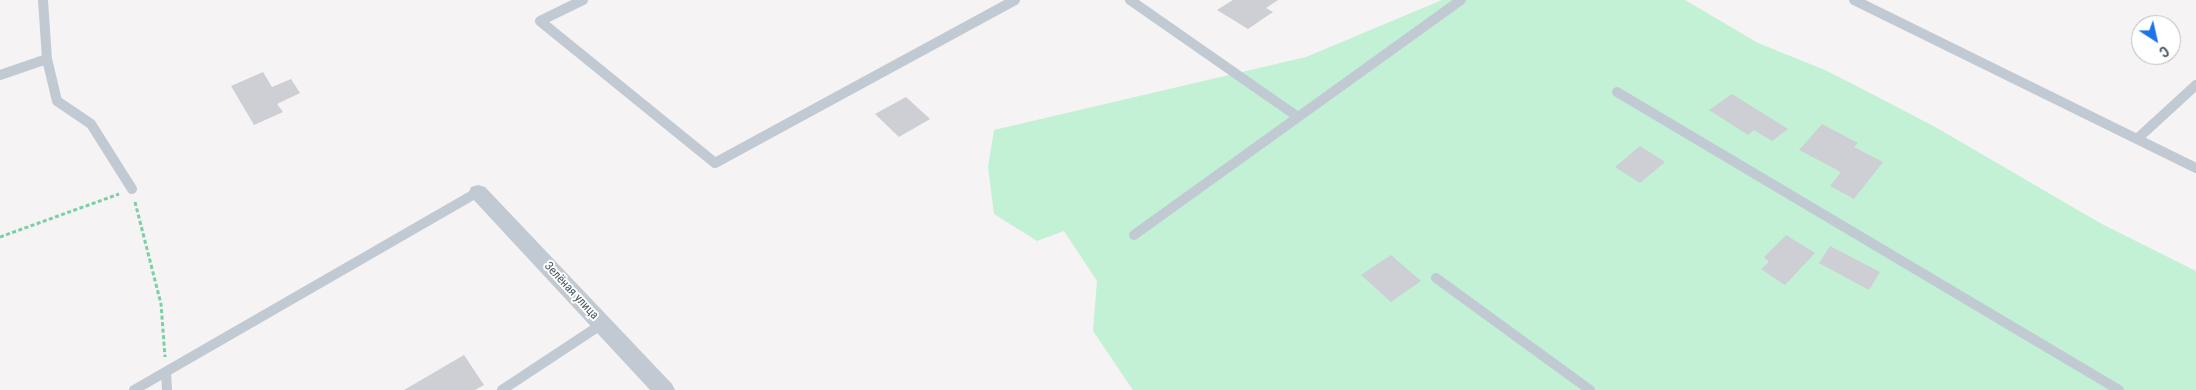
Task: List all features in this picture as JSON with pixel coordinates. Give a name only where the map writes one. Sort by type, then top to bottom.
[{"type":"street","name":"Зелёная улица","points":[[478,192],[664,390]]},
{"type":"lane","points":[[43,0],[47,59],[56,101],[92,124],[132,189]]},
{"type":"lane","points":[[583,0],[540,21],[715,164],[1015,0]]},
{"type":"lane","points":[[1130,0],[1298,117]]},
{"type":"lane","points":[[1134,235],[1461,0]]},
{"type":"lane","points":[[1854,0],[2196,168]]},
{"type":"lane","points":[[0,75],[47,59]]},
{"type":"lane","points":[[2137,139],[2196,85]]},
{"type":"lane","points":[[1617,92],[2119,390]]},
{"type":"lane","points":[[134,390],[478,192]]},
{"type":"lane","points":[[1436,278],[1590,390]]},
{"type":"lane","points":[[502,390],[602,324]]},
{"type":"lane","points":[[166,372],[167,390]]},
{"type":"path","points":[[0,237],[132,189],[161,304],[166,372]]},
{"type":"green space","points":[[1442,0],[1685,0],[1758,43],[1825,70],[1874,95],[1937,128],[2100,223],[2196,271],[2196,390],[1133,390],[1093,331],[1097,281],[1064,231],[1037,241],[994,214],[988,167],[994,130],[1306,57]]},
{"type":"building","points":[[1233,0],[1278,0],[1266,8],[1273,12],[1248,29],[1217,10]]},
{"type":"building","points":[[263,72],[272,87],[291,79],[300,93],[277,104],[283,112],[254,125],[231,86]]},
{"type":"building","points":[[1732,94],[1788,129],[1772,141],[1754,130],[1748,135],[1709,110]]},
{"type":"building","points":[[906,97],[930,119],[899,137],[875,114]]},
{"type":"building","points":[[1822,124],[1858,143],[1854,147],[1883,162],[1854,199],[1830,186],[1841,172],[1799,150]]},
{"type":"building","points":[[1640,146],[1665,162],[1640,183],[1615,167]]},
{"type":"building","points":[[1786,235],[1815,253],[1785,285],[1761,269],[1769,262],[1764,257]]},
{"type":"building","points":[[1830,246],[1880,272],[1869,290],[1819,263]]},
{"type":"building","points":[[1391,255],[1421,281],[1391,302],[1361,275]]},
{"type":"building","points":[[464,355],[484,385],[475,390],[404,390]]}]
